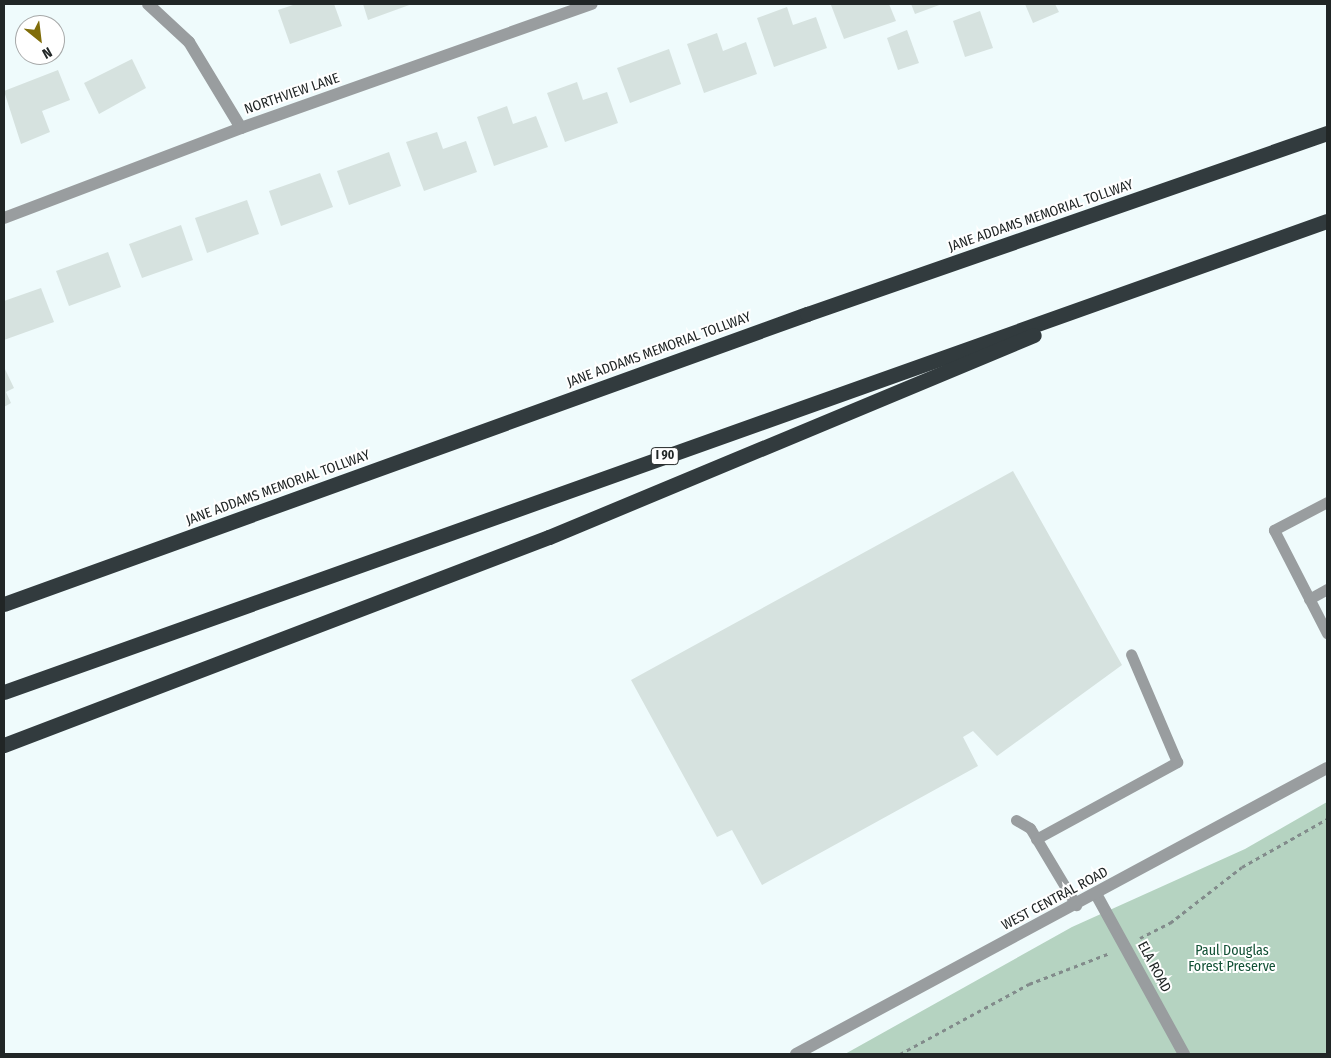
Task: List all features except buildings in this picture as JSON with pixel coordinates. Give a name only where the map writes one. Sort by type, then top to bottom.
[{"type":"highway","name":"JANE ADDAMS MEMORIAL TOLLWAY","points":[[4,604],[807,314],[1327,133]]},
{"type":"highway","name":"I 90","points":[[4,692],[1327,221]]},
{"type":"highway","points":[[4,746],[549,537],[1164,280]]},
{"type":"street","points":[[148,4],[189,42],[241,128]]},
{"type":"street","name":"NORTHVIEW LANE","points":[[4,218],[241,128],[592,4]]},
{"type":"street","name":"WEST CENTRAL ROAD","points":[[796,1054],[1076,905],[1327,768]]},
{"type":"street","name":"ELA ROAD","points":[[1096,894],[1184,1054]]},
{"type":"lane","points":[[1327,502],[1274,530],[1327,633]]},
{"type":"lane","points":[[1309,599],[1327,589]]},
{"type":"lane","points":[[1036,839],[1177,762],[1131,654]]},
{"type":"lane","points":[[1016,820],[1030,828],[1076,905]]},
{"type":"green space","name":"Paul Douglas Forest Preserve","points":[[1327,802],[1327,1054],[845,1054],[1072,927],[1245,849]]}]
